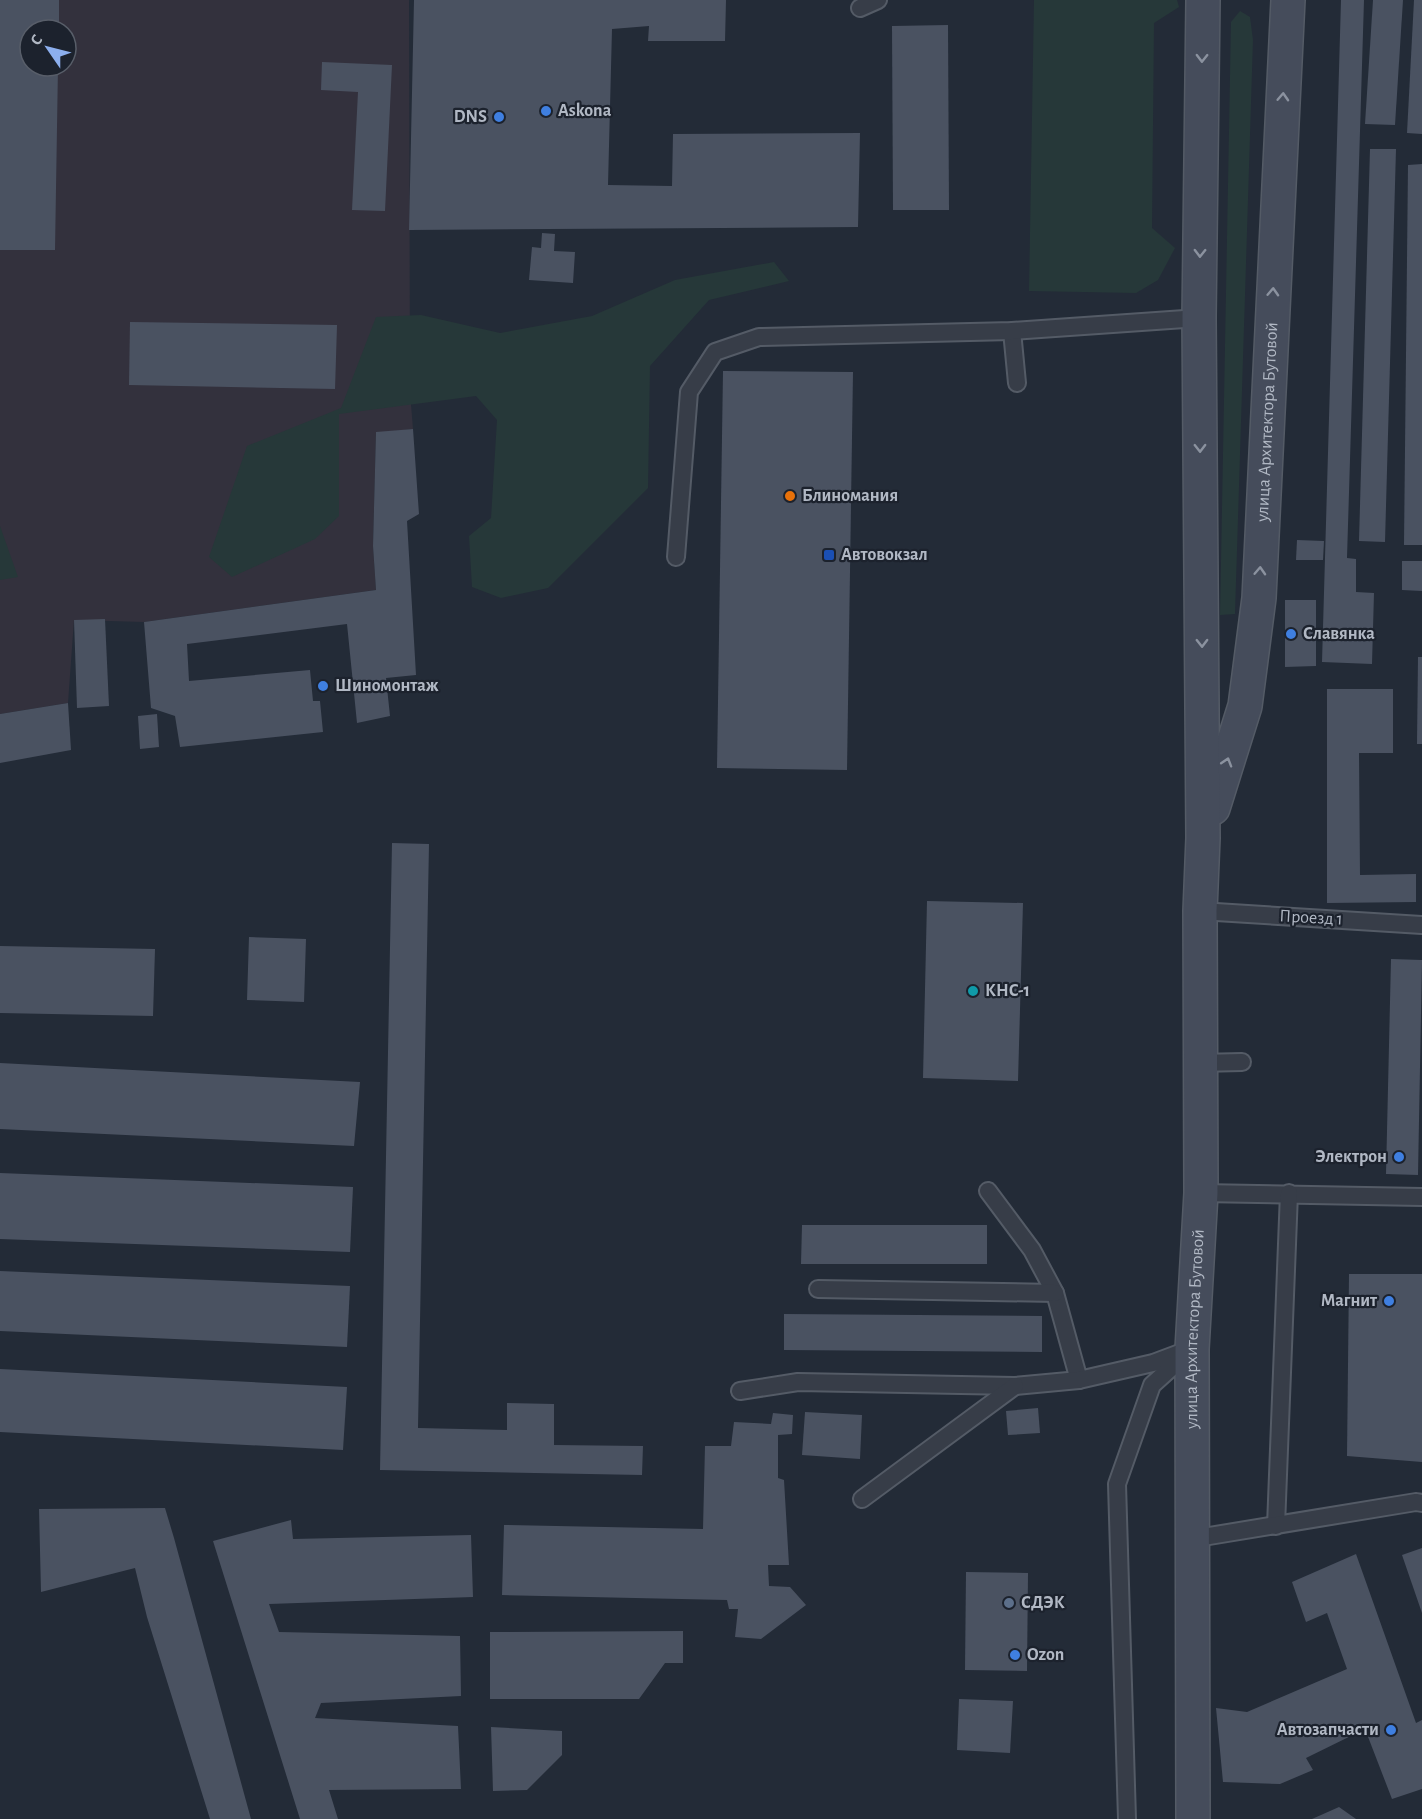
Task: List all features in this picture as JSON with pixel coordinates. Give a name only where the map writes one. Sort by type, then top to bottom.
[{"type":"main road","name":"улица Архитектора Бутовой","points":[[1193,1819],[1192,1349],[1201,1193],[1199,1063],[1203,838],[1199,318],[1203,0]]},
{"type":"main road","name":"улица Архитектора Бутовой","points":[[1203,838],[1245,706],[1259,598],[1288,0]]},
{"type":"lane","points":[[860,8],[878,0]]},
{"type":"lane","points":[[676,557],[689,392],[715,352],[759,337],[1012,331],[1199,318]]},
{"type":"lane","points":[[1012,331],[1017,382]]},
{"type":"lane","name":"Проезд 1","points":[[1200,911],[1422,925]]},
{"type":"lane","points":[[1199,1063],[1242,1062]]},
{"type":"lane","points":[[988,1191],[1032,1250],[1055,1293],[1079,1380]]},
{"type":"lane","points":[[1201,1193],[1422,1197]]},
{"type":"lane","points":[[1276,1526],[1289,1193]]},
{"type":"lane","points":[[818,1289],[1055,1293]]},
{"type":"lane","points":[[740,1391],[798,1382],[1015,1386],[1079,1380],[1153,1363],[1192,1349]]},
{"type":"lane","points":[[1127,1819],[1117,1484],[1152,1385],[1192,1349]]},
{"type":"lane","points":[[862,1499],[1015,1386]]},
{"type":"lane","points":[[1191,1539],[1422,1503]]},
{"type":"shaded area","points":[[0,0],[409,0],[410,392],[413,429],[376,433],[373,546],[376,590],[144,622],[74,620],[68,703],[0,714]]},
{"type":"shaded area","points":[[1034,0],[1177,0],[1179,7],[1154,23],[1152,228],[1175,248],[1158,280],[1136,293],[1029,291]]},
{"type":"shaded area","points":[[1240,11],[1250,17],[1253,40],[1235,614],[1220,615],[1231,22]]},
{"type":"shaded area","points":[[774,262],[789,281],[709,300],[650,366],[648,488],[548,588],[501,598],[472,587],[469,536],[491,518],[497,420],[476,396],[339,414],[339,516],[315,539],[232,577],[209,557],[247,446],[341,408],[376,317],[421,315],[500,333],[592,316],[675,280]]},
{"type":"shaded area","points":[[0,526],[18,577],[0,580]]},
{"type":"building","points":[[0,0],[59,0],[59,18],[18,18],[18,78],[58,78],[55,250],[0,250]]},
{"type":"building","points":[[414,0],[726,0],[725,41],[648,41],[649,26],[612,29],[608,185],[672,186],[673,134],[860,133],[858,227],[409,230]]},
{"type":"building","points":[[1341,0],[1364,0],[1347,558],[1356,559],[1356,592],[1374,593],[1372,664],[1322,662]]},
{"type":"building","points":[[1373,0],[1403,0],[1395,125],[1365,124]]},
{"type":"building","points":[[1414,0],[1422,0],[1422,134],[1407,133]]},
{"type":"building","points":[[948,25],[949,210],[893,210],[892,26]]},
{"type":"building","points":[[322,62],[392,65],[385,211],[352,210],[358,92],[321,90]]},
{"type":"building","points":[[1370,149],[1396,149],[1385,542],[1359,541]]},
{"type":"building","points":[[1422,164],[1422,545],[1404,545],[1408,165]]},
{"type":"building","points":[[542,233],[555,234],[554,251],[575,252],[573,283],[529,280],[532,247],[541,248]]},
{"type":"building","points":[[130,322],[337,325],[335,389],[129,385]]},
{"type":"building","points":[[723,371],[853,372],[847,770],[717,768]]},
{"type":"building","points":[[413,429],[419,514],[407,521],[416,675],[386,678],[390,716],[357,723],[347,624],[187,644],[189,681],[310,670],[313,701],[320,701],[323,732],[180,747],[175,716],[151,708],[144,622],[376,590],[373,546],[376,432]]},
{"type":"building","points":[[1297,540],[1324,541],[1323,560],[1296,560]]},
{"type":"building","points":[[1402,561],[1422,561],[1422,591],[1402,590]]},
{"type":"building","points":[[1285,600],[1316,600],[1316,666],[1285,667]]},
{"type":"building","points":[[105,619],[109,706],[77,708],[74,620]]},
{"type":"building","points":[[1418,657],[1422,657],[1422,744],[1417,744]]},
{"type":"building","points":[[1327,689],[1393,689],[1393,753],[1359,753],[1360,875],[1416,874],[1416,902],[1327,903]]},
{"type":"building","points":[[68,703],[71,750],[0,763],[0,714]]},
{"type":"building","points":[[157,714],[159,747],[140,749],[138,716]]},
{"type":"building","points":[[392,843],[429,844],[418,1428],[507,1430],[507,1403],[554,1404],[554,1445],[643,1446],[642,1475],[380,1470]]},
{"type":"building","name":"КНС-1","points":[[927,901],[1023,903],[1018,1081],[923,1078]]},
{"type":"building","points":[[249,937],[306,939],[304,1002],[247,1000]]},
{"type":"building","points":[[0,946],[155,949],[153,1016],[0,1013]]},
{"type":"building","points":[[1391,959],[1422,960],[1418,1175],[1386,1174]]},
{"type":"building","points":[[0,1063],[360,1082],[354,1146],[0,1129]]},
{"type":"building","points":[[0,1173],[353,1187],[350,1252],[0,1239]]},
{"type":"building","points":[[802,1225],[987,1225],[987,1264],[801,1264]]},
{"type":"building","points":[[0,1271],[350,1286],[347,1347],[0,1331]]},
{"type":"building","points":[[1349,1274],[1422,1274],[1422,1462],[1347,1456]]},
{"type":"building","points":[[784,1314],[1042,1316],[1042,1352],[784,1350]]},
{"type":"building","points":[[0,1369],[347,1387],[343,1450],[0,1432]]},
{"type":"building","points":[[1038,1408],[1040,1433],[1008,1435],[1006,1411]]},
{"type":"building","points":[[805,1412],[862,1415],[860,1459],[802,1455]]},
{"type":"building","points":[[773,1413],[793,1415],[792,1434],[778,1435],[778,1478],[784,1480],[789,1565],[768,1565],[769,1586],[790,1587],[806,1605],[761,1639],[735,1637],[738,1609],[729,1609],[727,1600],[502,1595],[504,1525],[703,1529],[705,1446],[731,1446],[734,1422],[771,1424]]},
{"type":"building","points":[[165,1508],[251,1819],[210,1819],[147,1617],[135,1568],[41,1592],[39,1509]]},
{"type":"building","points":[[291,1520],[293,1539],[471,1535],[473,1597],[269,1604],[279,1632],[460,1636],[461,1696],[321,1703],[315,1718],[458,1726],[461,1789],[329,1790],[338,1819],[300,1819],[213,1541]]},
{"type":"building","points":[[1422,1548],[1422,1613],[1402,1555]]},
{"type":"building","points":[[1356,1554],[1416,1723],[1422,1720],[1422,1789],[1392,1799],[1365,1729],[1306,1758],[1313,1770],[1280,1784],[1223,1782],[1216,1708],[1247,1712],[1347,1669],[1327,1613],[1306,1622],[1292,1582]]},
{"type":"building","points":[[966,1572],[1028,1573],[1027,1671],[965,1670]]},
{"type":"building","points":[[683,1631],[683,1663],[665,1663],[639,1699],[490,1699],[490,1632]]},
{"type":"building","points":[[959,1699],[1013,1701],[1010,1753],[957,1750]]},
{"type":"building","points":[[491,1727],[562,1731],[562,1755],[527,1790],[493,1791]]},
{"type":"building","points":[[1339,1807],[1356,1819],[1312,1819]]},
{"type":"place","name":"Askona","points":[[546,111]]},
{"type":"place","name":"DNS","points":[[499,117]]},
{"type":"place","name":"Блиномания","points":[[790,496]]},
{"type":"place","name":"Автовокзал","points":[[829,555]]},
{"type":"place","name":"Славянка","points":[[1291,634]]},
{"type":"place","name":"Шиномонтаж","points":[[323,686]]},
{"type":"place","name":"КНС-1","points":[[973,991]]},
{"type":"place","name":"Электрон","points":[[1399,1157]]},
{"type":"place","name":"Магнит","points":[[1389,1301]]},
{"type":"place","name":"СДЭК","points":[[1009,1603]]},
{"type":"place","name":"Ozon","points":[[1015,1655]]},
{"type":"place","name":"Автозапчасти","points":[[1391,1730]]}]
